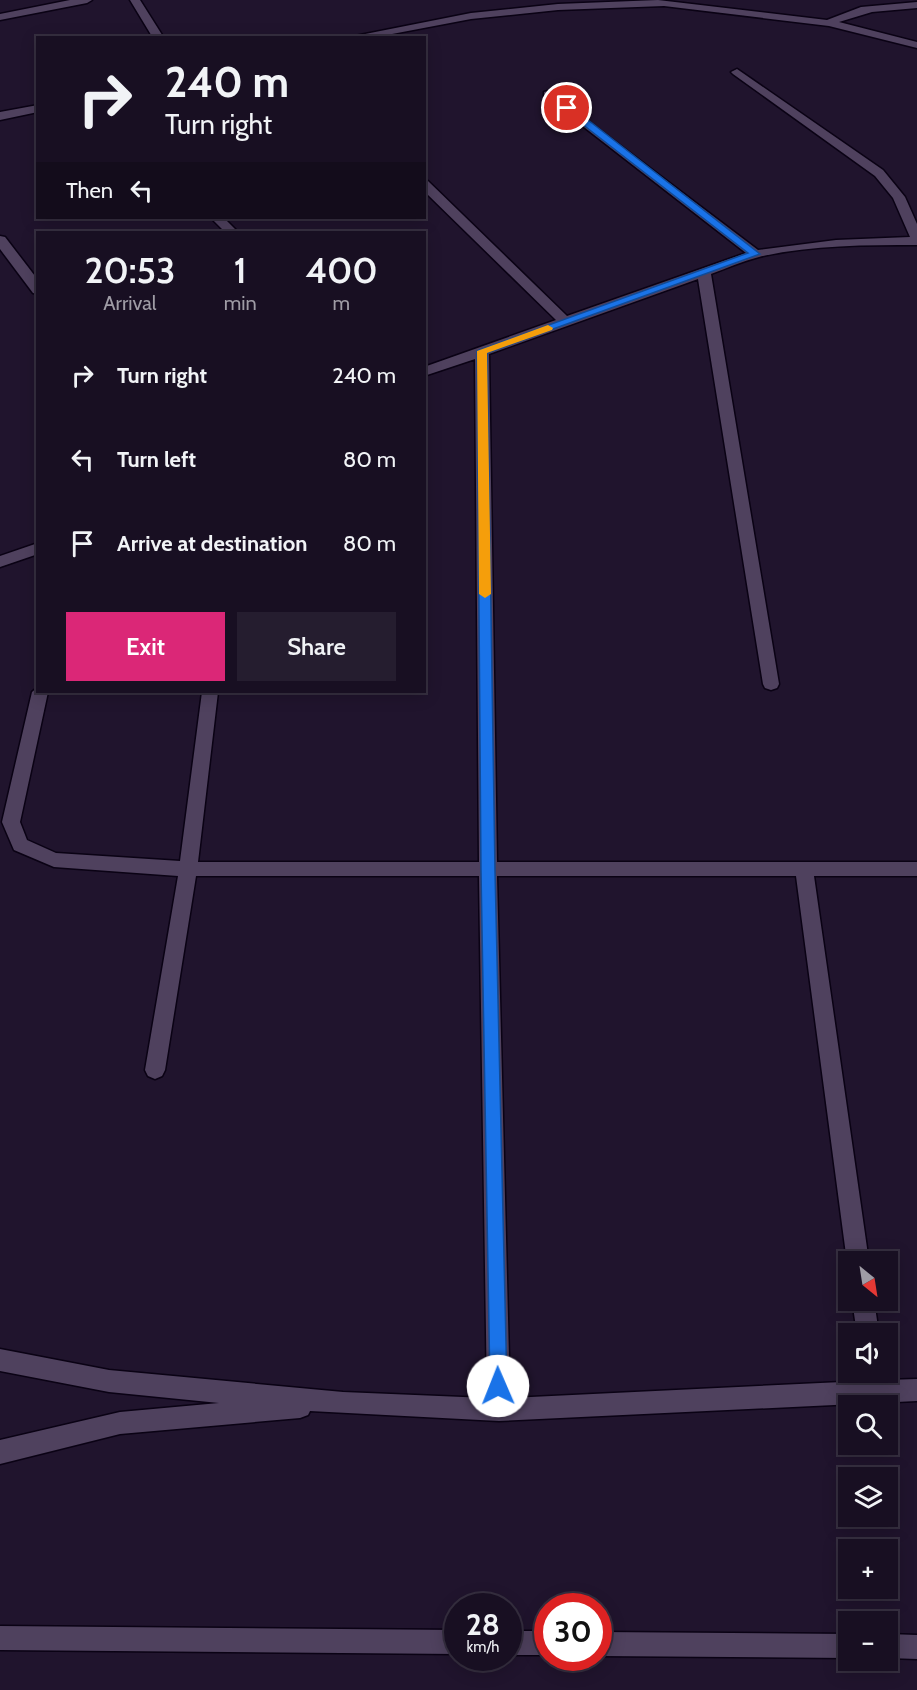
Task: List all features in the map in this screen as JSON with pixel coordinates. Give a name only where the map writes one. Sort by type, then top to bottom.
[{"type":"street","points":[[0,17],[87,0]]},
{"type":"street","points":[[135,0],[158,36]]},
{"type":"street","points":[[362,36],[471,16],[558,7],[664,3],[829,23],[917,45]]},
{"type":"street","points":[[829,23],[865,7],[917,5]]},
{"type":"street","points":[[426,371],[755,254],[790,247],[840,242],[917,240],[898,197],[879,173],[737,72]]},
{"type":"street","points":[[548,93],[755,254]]},
{"type":"street","points":[[0,116],[36,108]]},
{"type":"street","points":[[426,186],[565,322]]},
{"type":"street","points":[[218,219],[230,231]]},
{"type":"street","points":[[0,240],[36,287]]},
{"type":"street","points":[[704,272],[771,684]]},
{"type":"street","points":[[482,351],[488,871],[499,1410]]},
{"type":"street","points":[[0,562],[36,549]]},
{"type":"street","points":[[40,693],[11,822],[20,845],[54,860],[188,868],[488,871],[917,869]]},
{"type":"street","points":[[155,1071],[188,868],[210,693]]},
{"type":"street","points":[[804,869],[856,1251]]},
{"type":"street","points":[[0,1360],[109,1381],[343,1403],[499,1410],[861,1383]]},
{"type":"street","points":[[879,1383],[917,1390]]},
{"type":"street","points":[[0,1452],[120,1423],[343,1403]]},
{"type":"street","points":[[0,1638],[444,1642]]},
{"type":"street","points":[[612,1644],[838,1646]]},
{"type":"street","points":[[898,1647],[917,1647]]},
{"type":"slow traffic","points":[[485,594],[482,351],[548,328]]},
{"type":"route","points":[[498,1386],[488,871],[482,351],[755,254],[567,108]]}]
